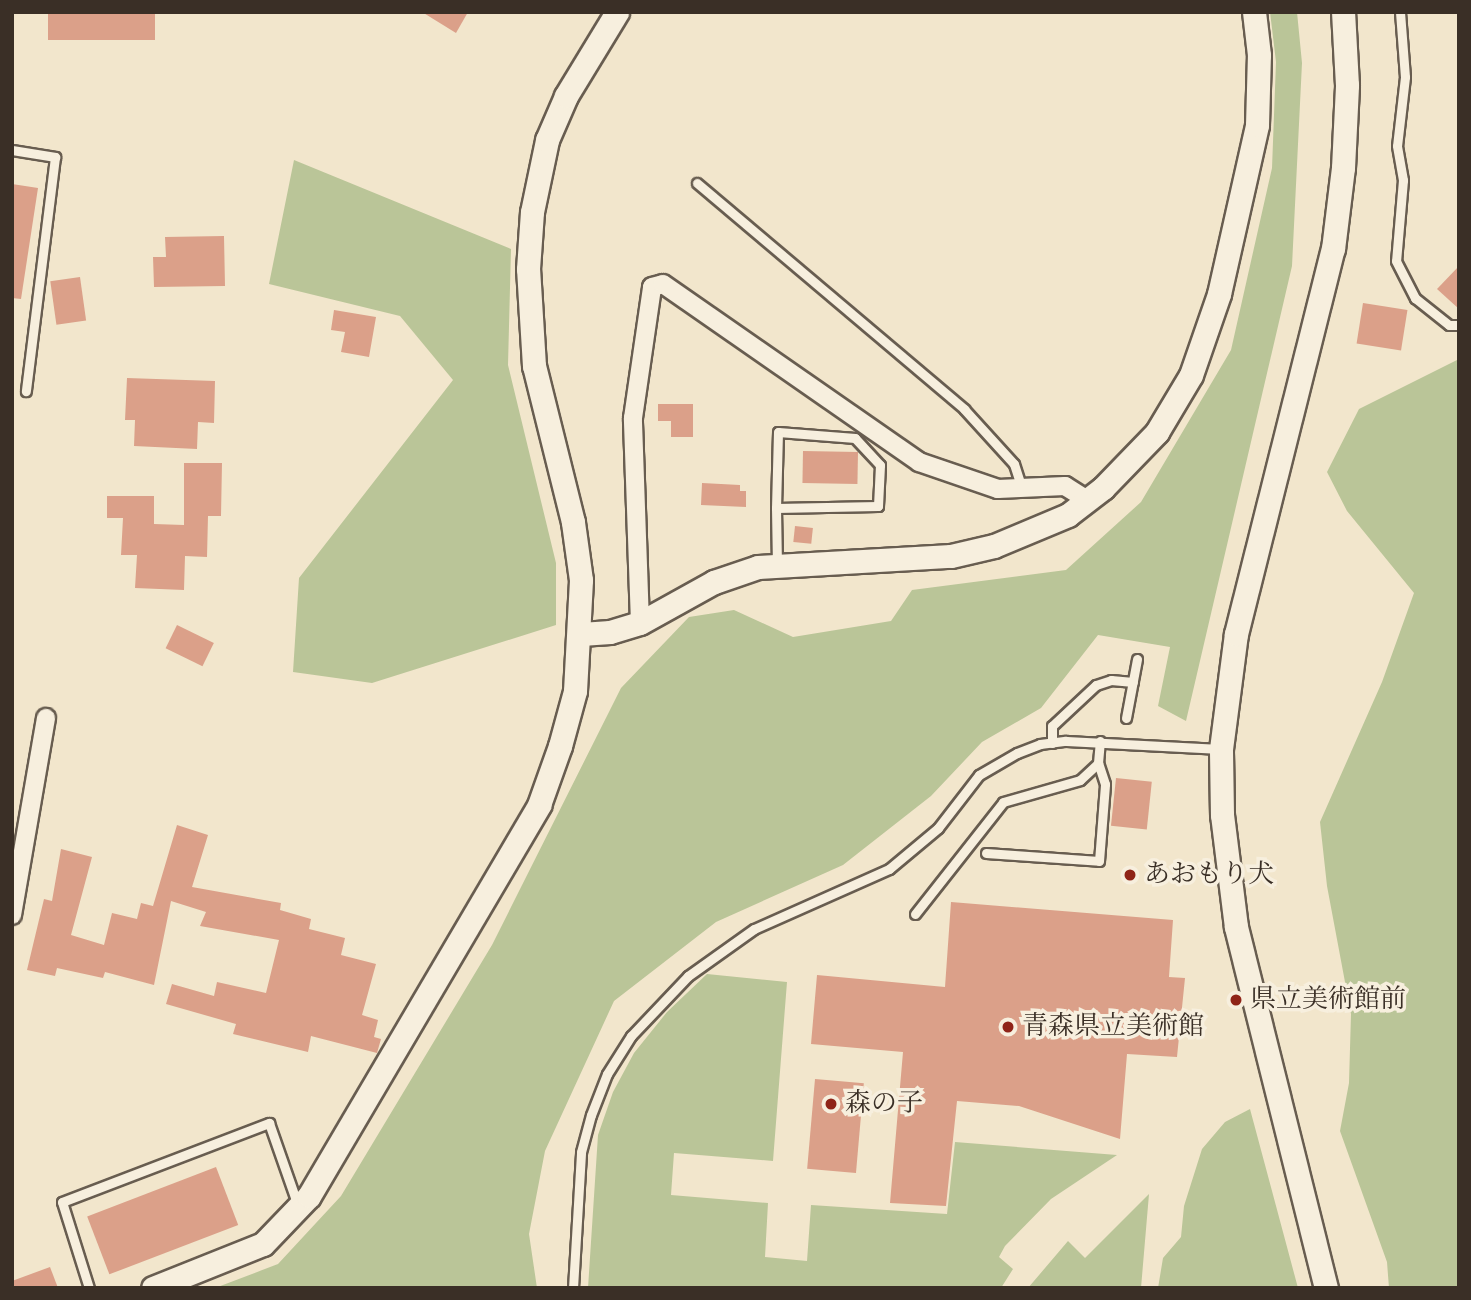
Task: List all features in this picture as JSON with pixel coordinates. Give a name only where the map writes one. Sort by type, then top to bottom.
[{"type":"street","points":[[153,1288],[263,1244],[299,1208],[382,1077],[539,805],[575,691],[581,634],[581,580],[573,522],[534,366],[527,269],[531,212],[547,140],[566,96],[617,12]]},
{"type":"street","points":[[581,634],[610,632],[640,623],[714,582],[758,567],[951,556],[994,546],[1068,515],[1087,500],[1157,432],[1191,375],[1208,329],[1245,190],[1257,125],[1259,55],[1254,12]]},
{"type":"street","points":[[1326,1288],[1236,927],[1226,861],[1221,750],[1236,634],[1333,249],[1343,168],[1347,85],[1343,12]]},
{"type":"street","points":[[640,623],[634,418],[652,287],[663,284],[919,462],[998,489],[1065,486],[1087,500]]},
{"type":"street","points":[[12,915],[46,718]]},
{"type":"lane","points":[[1400,12],[1405,77],[1397,146],[1403,180],[1396,261],[1415,299],[1449,325],[1459,325]]},
{"type":"lane","points":[[12,150],[55,157],[26,390]]},
{"type":"lane","points":[[697,183],[964,409],[1014,464],[1022,488]]},
{"type":"lane","points":[[776,508],[878,506],[880,465],[855,438],[778,432],[776,508],[777,566]]},
{"type":"lane","points":[[1126,718],[1137,659]]},
{"type":"lane","points":[[1052,743],[1052,726],[1096,685],[1111,680],[1133,682]]},
{"type":"lane","points":[[986,853],[1099,861],[1105,784],[1098,763],[1100,741]]},
{"type":"lane","points":[[573,1288],[580,1165],[591,1115],[607,1074],[659,1002],[754,929],[889,869],[938,828],[979,775],[1017,753],[1052,743],[1100,741],[1221,750]]},
{"type":"lane","points":[[915,914],[1003,802],[1080,780],[1098,763]]},
{"type":"lane","points":[[89,1288],[62,1202],[269,1123],[299,1208]]},
{"type":"green space","points":[[1270,12],[1297,12],[1302,63],[1292,266],[1186,721],[1158,706],[1170,647],[1098,635],[1041,708],[982,742],[931,796],[843,865],[716,922],[614,1001],[545,1151],[529,1234],[537,1288],[215,1288],[278,1264],[341,1196],[492,945],[621,688],[689,617],[734,610],[793,637],[891,621],[912,590],[1066,570],[1141,502],[1231,350],[1272,168],[1276,62]]},
{"type":"green space","points":[[294,160],[511,249],[508,365],[556,563],[556,625],[372,683],[293,672],[299,578],[453,380],[400,316],[269,284]]},
{"type":"green space","points":[[1459,359],[1459,1288],[1389,1288],[1387,1262],[1340,1131],[1349,1083],[1351,1014],[1327,886],[1320,822],[1382,682],[1414,593],[1347,511],[1327,472],[1359,409]]},
{"type":"green space","points":[[707,974],[787,982],[773,1161],[674,1153],[671,1195],[768,1203],[765,1257],[807,1261],[811,1205],[947,1214],[955,1142],[1117,1155],[1051,1199],[1005,1246],[999,1257],[1013,1269],[1001,1288],[588,1288],[598,1135],[613,1092],[634,1053],[667,1012]]},
{"type":"green space","points":[[1250,1109],[1298,1288],[1158,1288],[1163,1258],[1181,1237],[1184,1206],[1202,1149],[1225,1122]]},
{"type":"green space","points":[[1149,1194],[1141,1288],[1028,1288],[1068,1241],[1085,1258]]},
{"type":"building","points":[[48,12],[155,12],[155,40],[48,40]]},
{"type":"building","points":[[422,12],[468,12],[456,33]]},
{"type":"building","points":[[12,184],[38,188],[21,299],[12,298]]},
{"type":"building","points":[[224,236],[225,286],[154,287],[153,257],[166,257],[165,237]]},
{"type":"building","points":[[1459,266],[1459,309],[1437,289]]},
{"type":"building","points":[[80,277],[86,321],[56,325],[50,281]]},
{"type":"building","points":[[1363,303],[1407,310],[1401,351],[1357,343]]},
{"type":"building","points":[[334,310],[376,317],[369,357],[341,352],[345,332],[331,330]]},
{"type":"building","points":[[127,378],[215,381],[214,423],[198,422],[197,449],[134,446],[135,420],[125,420]]},
{"type":"building","points":[[658,404],[693,404],[693,437],[671,437],[671,421],[658,421]]},
{"type":"building","points":[[803,451],[858,452],[857,484],[802,483]]},
{"type":"building","points":[[184,463],[222,463],[221,516],[208,516],[207,557],[185,556],[184,590],[135,588],[137,555],[121,555],[123,518],[107,518],[107,496],[154,496],[154,524],[184,525]]},
{"type":"building","points":[[702,483],[740,485],[740,491],[746,491],[746,507],[701,505]]},
{"type":"building","points":[[795,526],[813,528],[811,544],[793,542]]},
{"type":"building","points":[[177,625],[214,643],[202,666],[166,648]]},
{"type":"building","points":[[1116,778],[1152,782],[1147,830],[1111,826]]},
{"type":"building","points":[[177,825],[208,835],[192,887],[281,903],[280,910],[311,919],[309,929],[345,938],[341,955],[376,964],[362,1015],[378,1020],[374,1037],[381,1039],[377,1053],[311,1036],[308,1052],[233,1034],[236,1024],[166,1004],[172,984],[214,996],[217,982],[266,993],[279,940],[200,926],[206,912],[171,901],[154,985],[105,972],[103,978],[57,968],[55,976],[27,970],[44,899],[52,901],[61,849],[92,857],[71,935],[104,945],[112,913],[137,919],[141,903],[153,906]]},
{"type":"building","points":[[951,902],[1173,920],[1169,977],[1185,978],[1177,1057],[1127,1054],[1120,1139],[1019,1106],[957,1101],[946,1206],[890,1203],[903,1052],[811,1044],[817,975],[945,987]]},
{"type":"building","points":[[815,1079],[864,1083],[856,1173],[807,1169]]},
{"type":"building","points":[[216,1167],[238,1225],[109,1274],[87,1216]]},
{"type":"building","points":[[50,1267],[58,1288],[12,1288],[12,1281]]},
{"type":"place","name":"あおもり犬","points":[[1130,875]]},
{"type":"place","name":"県立美術館前","points":[[1236,1000]]},
{"type":"place","name":"青森県立美術館","points":[[1008,1027]]},
{"type":"place","name":"森の子","points":[[831,1104]]}]
